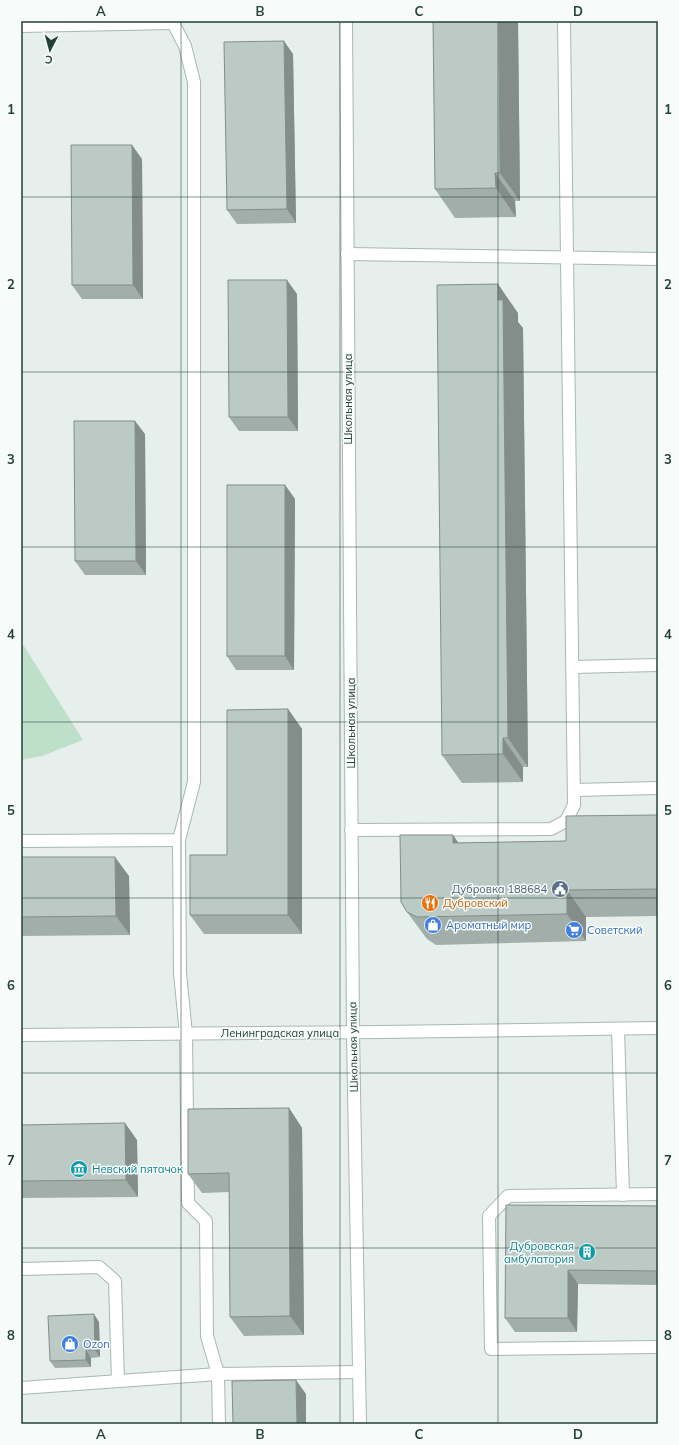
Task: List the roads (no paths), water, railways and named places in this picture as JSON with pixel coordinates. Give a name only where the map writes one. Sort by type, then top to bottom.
[{"type":"street","name":"Школьная улица","points":[[346,21],[353,1032],[360,1424]]},
{"type":"street","points":[[352,830],[551,829],[566,821],[574,805],[564,21]]},
{"type":"street","points":[[21,26],[172,22],[185,46],[194,82],[194,782],[179,840],[180,973],[186,1034],[188,1203],[206,1221],[207,1336],[218,1374],[219,1424]]},
{"type":"street","points":[[347,254],[658,259]]},
{"type":"street","points":[[573,667],[658,665]]},
{"type":"street","points":[[574,790],[658,788]]},
{"type":"street","points":[[21,841],[179,840]]},
{"type":"street","name":"Ленинградская улица","points":[[21,1035],[658,1028]]},
{"type":"street","points":[[618,1029],[624,1195]]},
{"type":"street","points":[[658,1194],[508,1196],[489,1216],[491,1349],[658,1347]]},
{"type":"street","points":[[21,1269],[99,1267],[115,1281],[118,1380]]},
{"type":"street","points":[[21,1388],[218,1374],[359,1372]]},
{"type":"place","name":"Дубровка 188684","points":[[560,889]]},
{"type":"place","name":"Дубровский","points":[[430,903]]},
{"type":"place","name":"Ароматный мир","points":[[433,925]]},
{"type":"place","name":"Советский","points":[[574,930]]},
{"type":"place","name":"Невский пятачок","points":[[79,1169]]},
{"type":"place","name":"Дубровская амбулатория","points":[[587,1252]]},
{"type":"place","name":"Ozon","points":[[70,1344]]}]
